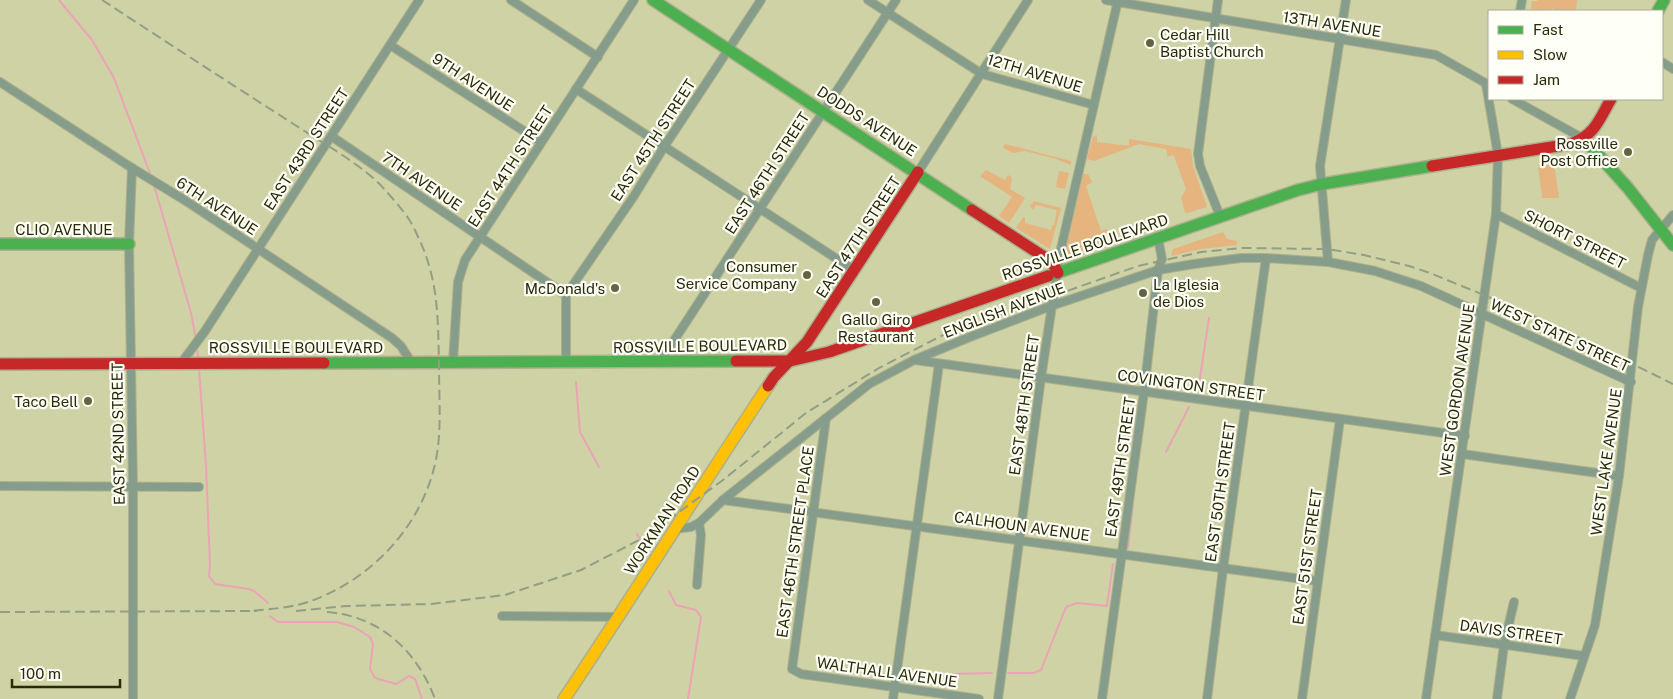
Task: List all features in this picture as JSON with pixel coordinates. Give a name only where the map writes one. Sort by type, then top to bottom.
[{"type":"main road","name":"DODDS AVENUE","points":[[654,0],[1052,262],[1058,273]]},
{"type":"main road","points":[[1610,100],[1593,130],[1584,139],[1606,162],[1673,244]]},
{"type":"main road","name":"ROSSVILLE BOULEVARD","points":[[0,364],[790,360],[829,352],[1298,190],[1322,184],[1571,144],[1584,139]]},
{"type":"main road","name":"EAST 47TH STREET","points":[[790,360],[807,342],[918,172]]},
{"type":"main road","name":"CLIO AVENUE","points":[[0,244],[129,244]]},
{"type":"main road","name":"WORKMAN ROAD","points":[[564,699],[774,376],[790,360]]},
{"type":"street","name":"EAST 43RD STREET","points":[[182,362],[419,0]]},
{"type":"street","points":[[511,0],[598,57]]},
{"type":"street","name":"EAST 44TH STREET","points":[[452,362],[456,298],[460,270],[465,260],[634,0]]},
{"type":"street","name":"EAST 45TH STREET","points":[[566,295],[634,196],[664,147],[762,0]]},
{"type":"street","name":"12TH AVENUE","points":[[868,0],[982,74],[1094,105]]},
{"type":"street","name":"EAST 46TH STREET","points":[[660,362],[896,0]]},
{"type":"street","name":"EAST 47TH STREET","points":[[918,172],[1028,0]]},
{"type":"street","name":"13TH AVENUE","points":[[1106,0],[1436,55],[1488,83]]},
{"type":"street","points":[[1218,0],[1198,154],[1200,166],[1220,216]]},
{"type":"street","points":[[1328,262],[1320,166],[1346,0]]},
{"type":"street","name":"EAST 48TH STREET","points":[[998,699],[1051,306],[1060,253],[1118,1]]},
{"type":"street","name":"9TH AVENUE","points":[[390,45],[541,142]]},
{"type":"street","name":"6TH AVENUE","points":[[0,82],[186,201],[392,338],[402,346],[411,362]]},
{"type":"street","points":[[576,89],[854,270]]},
{"type":"street","name":"WEST GORDON AVENUE","points":[[1426,699],[1496,214],[1498,155],[1490,100]]},
{"type":"street","points":[[1514,100],[1584,139]]},
{"type":"street","name":"7TH AVENUE","points":[[330,136],[566,295]]},
{"type":"street","name":"EAST 42ND STREET","points":[[132,168],[129,244],[133,486],[133,699]]},
{"type":"street","name":"SHORT STREET","points":[[1496,214],[1641,288]]},
{"type":"street","name":"WEST LAKE AVENUE","points":[[1570,699],[1595,625],[1620,476],[1641,288],[1652,240],[1673,215]]},
{"type":"street","name":"EAST 49TH STREET","points":[[1102,699],[1144,392],[1158,270],[1162,260],[1158,238]]},
{"type":"street","name":"ENGLISH AVENUE","points":[[674,529],[691,527],[699,523],[723,500],[869,384],[914,360],[970,336],[1051,306],[1158,270],[1222,260],[1266,258],[1328,262],[1396,277]]},
{"type":"street","name":"EAST 50TH STREET","points":[[1207,699],[1266,258]]},
{"type":"street","name":"WEST STATE STREET","points":[[1396,277],[1421,286],[1631,382]]},
{"type":"street","points":[[566,295],[566,362]]},
{"type":"street","name":"COVINGTON STREET","points":[[914,360],[1465,436]]},
{"type":"street","points":[[893,699],[939,364]]},
{"type":"street","name":"EAST 46TH STREET PLACE","points":[[792,670],[826,418]]},
{"type":"street","name":"EAST 51ST STREET","points":[[1302,699],[1340,419]]},
{"type":"street","points":[[1462,454],[1620,476]]},
{"type":"street","points":[[0,486],[199,486]]},
{"type":"street","name":"CALHOUN AVENUE","points":[[723,500],[1317,581]]},
{"type":"street","points":[[697,584],[701,535],[699,523]]},
{"type":"street","points":[[1498,699],[1504,644],[1514,602]]},
{"type":"street","points":[[502,616],[618,617]]},
{"type":"street","name":"DAVIS STREET","points":[[1434,635],[1584,656]]},
{"type":"street","name":"WALTHALL AVENUE","points":[[792,670],[801,674],[979,699]]},
{"type":"shaded area","points":[[1577,0],[1576,10],[1556,10],[1552,8],[1551,10],[1531,10],[1532,1]]},
{"type":"shaded area","points":[[1097,135],[1097,142],[1129,146],[1129,139],[1191,149],[1193,166],[1207,207],[1185,212],[1181,198],[1186,189],[1174,156],[1168,157],[1166,149],[1139,144],[1094,161],[1087,159],[1093,137]]},
{"type":"shaded area","points":[[1005,144],[1071,161],[1071,165],[1025,151],[1013,153],[1003,148]]},
{"type":"shaded area","points":[[1554,164],[1559,198],[1541,198],[1538,167]]},
{"type":"shaded area","points":[[986,170],[1005,180],[1008,175],[1010,176],[1012,178],[1010,189],[1025,198],[1009,223],[999,216],[1012,197],[980,176]]},
{"type":"shaded area","points":[[1059,171],[1069,173],[1065,189],[1056,187]]},
{"type":"shaded area","points":[[1083,174],[1088,174],[1092,182],[1086,186],[1101,231],[1107,229],[1111,240],[1065,256],[1065,253]]},
{"type":"shaded area","points":[[1034,201],[1061,208],[1050,249],[1016,228],[1023,217],[1025,217],[1025,223],[1051,230],[1057,210],[1036,205],[1033,210],[1030,206]]},
{"type":"shaded area","points":[[1223,232],[1227,239],[1237,241],[1237,245],[1201,249],[1171,256],[1173,249]]},
{"type":"waterway","points":[[59,0],[92,40],[114,78],[151,176]]},
{"type":"waterway","points":[[154,185],[191,313],[196,339]]},
{"type":"waterway","points":[[1198,391],[1209,318]]},
{"type":"waterway","points":[[197,347],[198,357]]},
{"type":"waterway","points":[[199,369],[206,466],[209,576],[215,584],[254,591],[268,603]]},
{"type":"waterway","points":[[576,382],[580,432],[599,467]]},
{"type":"waterway","points":[[1166,452],[1189,407]]},
{"type":"waterway","points":[[1128,548],[1133,505]]},
{"type":"waterway","points":[[637,534],[649,555]]},
{"type":"waterway","points":[[1008,673],[1033,673],[1041,670],[1066,607],[1077,603],[1107,606],[1113,564]]},
{"type":"waterway","points":[[669,591],[676,605],[696,610],[701,617],[688,699]]},
{"type":"waterway","points":[[270,616],[278,622],[337,622],[354,627],[370,637],[373,644],[370,669],[375,678],[396,684],[409,676],[415,679],[422,699]]},
{"type":"waterway","points":[[945,688],[948,676],[951,674],[992,673]]},
{"type":"railway","points":[[102,0],[366,172],[385,190],[410,221],[420,241],[431,272],[438,318],[438,447],[433,473],[411,522],[395,543],[376,562],[332,592],[308,602],[287,607],[251,611]]},
{"type":"railway","points":[[296,611],[347,606],[431,604],[505,595],[581,570],[645,537],[723,480],[806,413],[879,368],[945,334],[1138,266],[1201,252],[1242,248],[1327,249],[1364,255],[1409,266],[1523,311],[1673,384]]},
{"type":"railway","points":[[0,612],[257,611]]},
{"type":"railway","points":[[327,612],[346,615],[364,621],[394,639],[407,651],[418,666],[435,699]]},
{"type":"traffic: fast","points":[[653,0],[972,210]]},
{"type":"traffic: fast","points":[[1659,10],[1664,0]]},
{"type":"traffic: fast","points":[[1584,139],[1628,188],[1673,245]]},
{"type":"traffic: fast","points":[[1048,276],[1298,190],[1322,184],[1432,166]]},
{"type":"traffic: fast","points":[[0,244],[129,244]]},
{"type":"traffic: fast","points":[[324,363],[736,361]]},
{"type":"traffic: slow","points":[[564,699],[768,386]]},
{"type":"traffic: jam","points":[[1432,166],[1571,144],[1586,136],[1596,126],[1610,100]]},
{"type":"traffic: jam","points":[[768,386],[807,342],[918,172]]},
{"type":"traffic: jam","points":[[972,210],[1052,262],[1058,273]]},
{"type":"traffic: jam","points":[[736,361],[790,361],[829,352],[1048,276]]},
{"type":"traffic: jam","points":[[0,364],[324,363]]},
{"type":"place","name":"Cedar Hill Baptist Church","points":[[1150,43]]},
{"type":"place","name":"Rossville Post Office","points":[[1628,152]]},
{"type":"place","name":"Consumer Service Company","points":[[807,275]]},
{"type":"place","name":"McDonald's","points":[[615,288]]},
{"type":"place","name":"La Iglesia de Dios","points":[[1143,293]]},
{"type":"place","name":"Gallo Giro Restaurant","points":[[876,302]]},
{"type":"place","name":"Taco Bell","points":[[88,401]]}]
